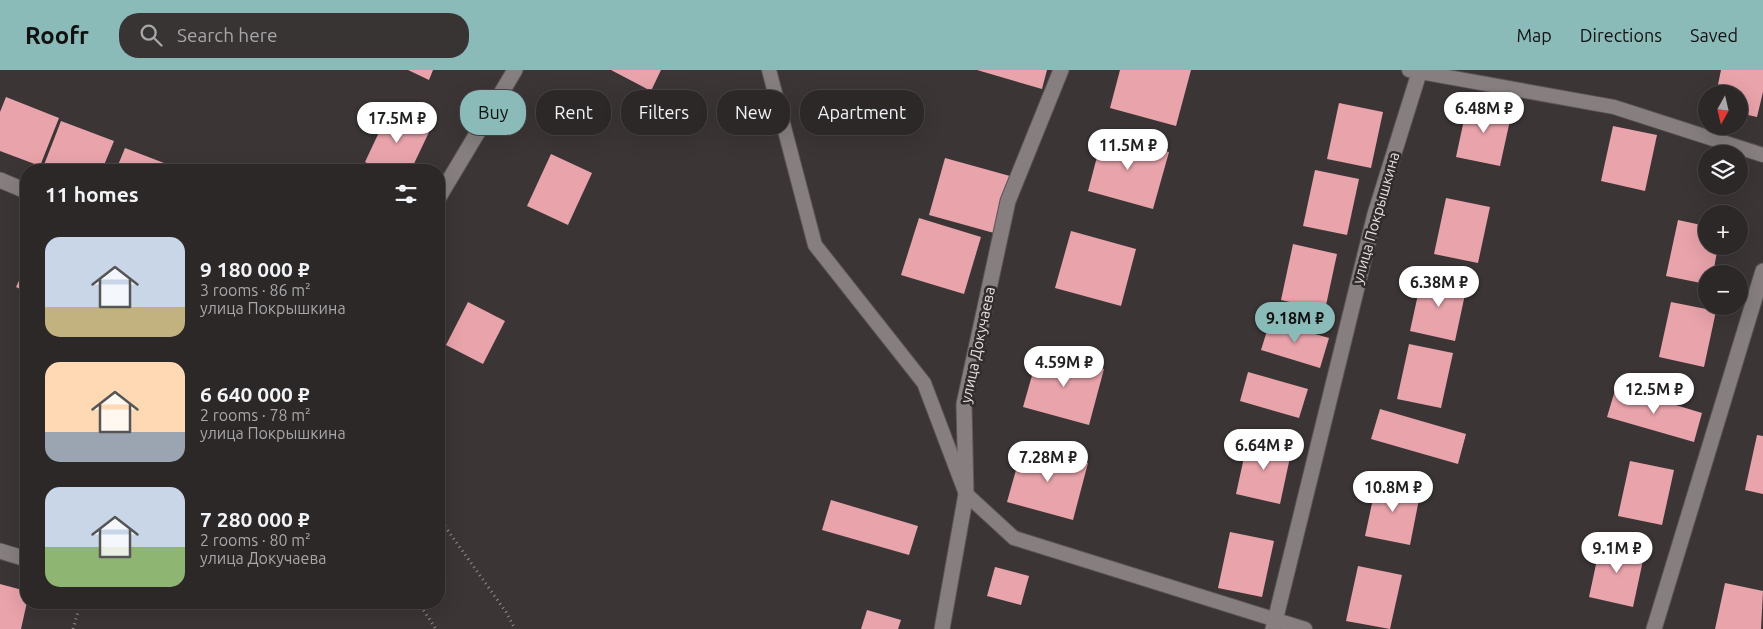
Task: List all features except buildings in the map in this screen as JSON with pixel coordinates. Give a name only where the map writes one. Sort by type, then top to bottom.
[{"type":"street","points":[[445,187],[515,70]]},
{"type":"street","name":"улица Докучаева","points":[[942,629],[966,494],[964,404],[1008,201],[1061,70]]},
{"type":"street","name":"улица Покрышкина","points":[[1274,624],[1375,214],[1416,71]]},
{"type":"street","points":[[0,180],[20,188]]},
{"type":"street","points":[[1654,629],[1763,270]]},
{"type":"street","points":[[0,551],[20,557]]},
{"type":"lane","points":[[769,70],[814,245],[924,383],[966,494],[1014,538],[1274,624],[1305,629]]},
{"type":"lane","points":[[1416,71],[1614,106],[1763,155]]},
{"type":"path","points":[[445,526],[506,612],[515,629]]},
{"type":"path","points":[[73,629],[78,609]]},
{"type":"path","points":[[423,609],[436,629]]}]
